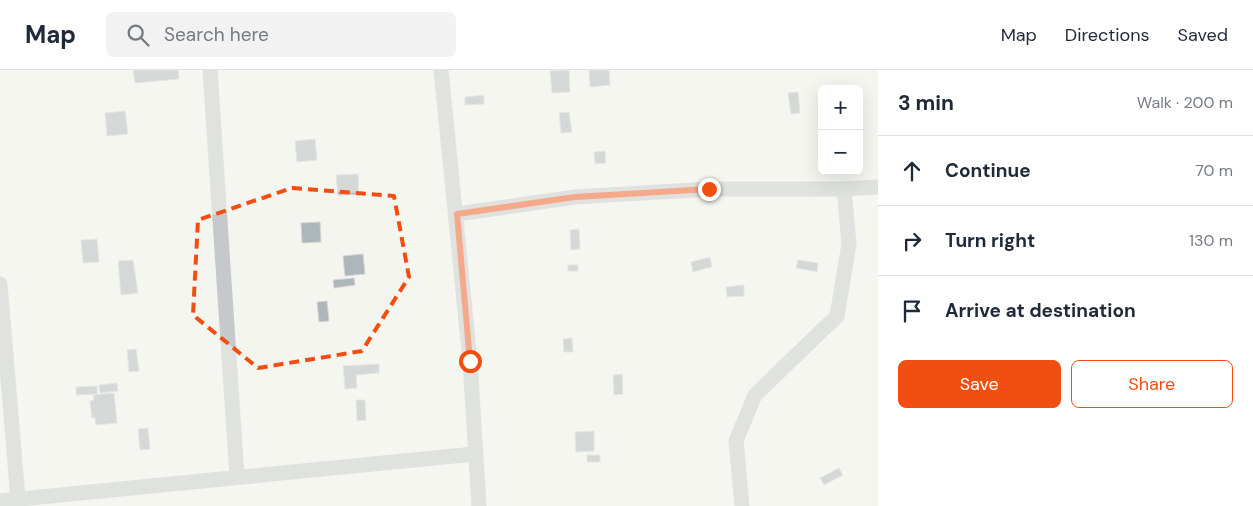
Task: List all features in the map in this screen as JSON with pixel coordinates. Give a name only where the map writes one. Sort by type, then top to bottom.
[{"type":"street","points":[[210,70],[237,477]]},
{"type":"street","points":[[441,70],[457,214],[470,361],[474,454],[479,506]]},
{"type":"street","points":[[457,214],[594,196],[709,189],[844,189],[878,187]]},
{"type":"street","points":[[742,506],[736,441],[755,395],[837,316],[849,244],[844,189]]},
{"type":"street","points":[[0,284],[18,499]]},
{"type":"street","points":[[0,501],[474,454]]},
{"type":"highlighted area","points":[[292,188],[394,196],[409,277],[362,351],[258,368],[193,315],[198,220]]},
{"type":"building","points":[[133,70],[178,70],[179,79],[135,83]]},
{"type":"building","points":[[569,70],[570,92],[552,93],[550,71]]},
{"type":"building","points":[[589,70],[609,70],[610,85],[590,87]]},
{"type":"building","points":[[798,92],[800,113],[791,114],[788,93]]},
{"type":"building","points":[[484,95],[484,104],[465,105],[465,97]]},
{"type":"building","points":[[125,111],[128,134],[107,136],[105,113]]},
{"type":"building","points":[[569,112],[572,132],[561,133],[559,113]]},
{"type":"building","points":[[315,139],[317,160],[297,162],[295,141]]},
{"type":"building","points":[[605,151],[606,163],[595,164],[594,152]]},
{"type":"building","points":[[358,174],[359,194],[338,195],[336,175]]},
{"type":"building","points":[[320,222],[321,242],[302,243],[301,223]]},
{"type":"building","points":[[579,229],[580,249],[571,250],[570,230]]},
{"type":"building","points":[[97,239],[99,262],[83,263],[81,240]]},
{"type":"building","points":[[363,254],[365,274],[345,276],[343,256]]},
{"type":"building","points":[[710,257],[712,267],[693,272],[691,262]]},
{"type":"building","points":[[133,260],[138,293],[121,295],[118,261]]},
{"type":"building","points":[[798,260],[818,263],[817,272],[796,268]]},
{"type":"building","points":[[568,265],[578,265],[578,271],[568,271]]},
{"type":"building","points":[[354,278],[355,285],[334,288],[333,280]]},
{"type":"building","points":[[744,285],[744,296],[727,297],[726,287]]},
{"type":"building","points":[[327,301],[329,321],[319,322],[317,302]]},
{"type":"building","points":[[572,338],[573,352],[564,352],[563,339]]},
{"type":"building","points":[[136,349],[139,371],[129,372],[127,350]]},
{"type":"building","points":[[379,364],[379,373],[356,375],[357,388],[345,389],[343,366]]},
{"type":"building","points":[[622,374],[623,394],[614,395],[613,375]]},
{"type":"building","points":[[117,383],[118,391],[100,393],[99,385]]},
{"type":"building","points":[[97,386],[97,394],[76,395],[76,387]]},
{"type":"building","points":[[114,393],[117,423],[96,425],[95,418],[92,418],[90,401],[94,400],[93,395]]},
{"type":"building","points":[[356,400],[365,400],[366,420],[357,421]]},
{"type":"building","points":[[148,428],[150,449],[140,450],[138,429]]},
{"type":"building","points":[[594,431],[594,451],[576,452],[575,432]]},
{"type":"building","points":[[587,455],[600,455],[600,462],[587,462]]},
{"type":"building","points":[[839,468],[843,475],[824,485],[820,478]]},
{"type":"route","points":[[470,361],[457,214],[575,197],[709,189]]}]
